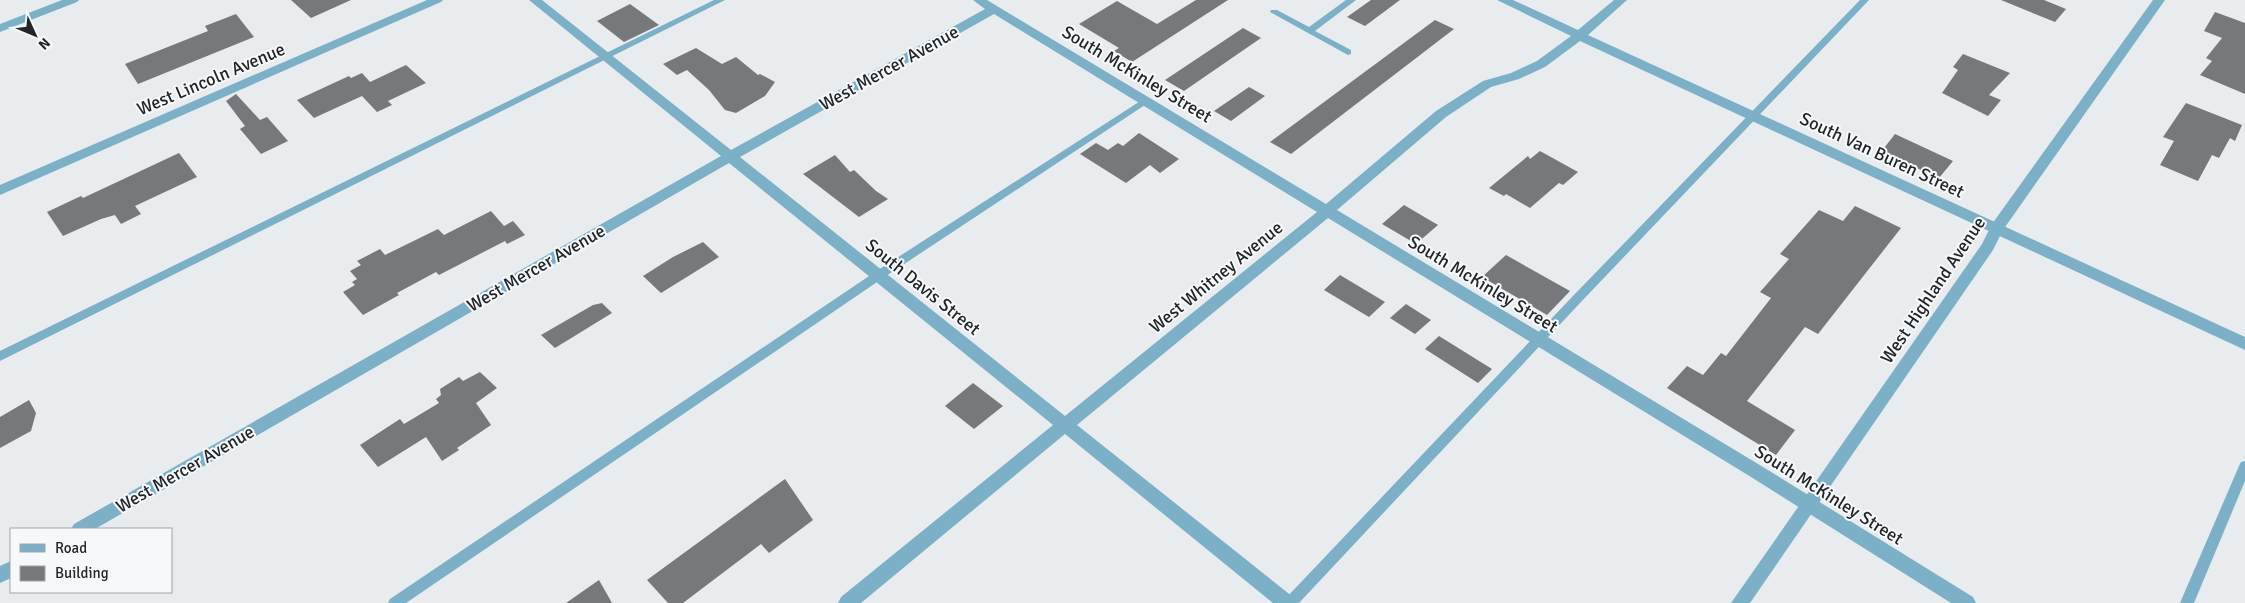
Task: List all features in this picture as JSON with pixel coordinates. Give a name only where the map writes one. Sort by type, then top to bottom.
[{"type":"street","points":[[0,28],[73,0]]},
{"type":"street","name":"West Lincoln Avenue","points":[[0,190],[437,0]]},
{"type":"street","name":"South Davis Street","points":[[535,0],[1289,603]]},
{"type":"street","name":"South McKinley Street","points":[[979,0],[1808,504],[1966,603]]},
{"type":"street","name":"South Van Buren Street","points":[[1504,0],[2245,344]]},
{"type":"street","name":"West Whitney Avenue","points":[[847,603],[1327,211],[1339,199],[1455,104],[1487,84],[1515,76],[1541,64],[1562,50],[1620,0]]},
{"type":"street","name":"West Highland Avenue","points":[[1740,603],[1988,246],[1997,228],[2159,0]]},
{"type":"street","name":"West Mercer Avenue","points":[[82,528],[994,9]]},
{"type":"lane","points":[[0,356],[721,0]]},
{"type":"lane","points":[[1309,31],[1352,0]]},
{"type":"lane","points":[[1289,603],[1537,339],[1864,0]]},
{"type":"lane","points":[[1274,12],[1348,52]]},
{"type":"lane","points":[[395,603],[879,275],[1145,101]]},
{"type":"lane","points":[[2187,603],[2245,466]]},
{"type":"building","points":[[291,0],[351,0],[311,18]]},
{"type":"building","points":[[1196,0],[1228,0],[1132,62],[1114,51],[1119,48],[1079,24],[1117,1],[1157,24]]},
{"type":"building","points":[[1371,0],[1400,0],[1365,26],[1347,17]]},
{"type":"building","points":[[2001,0],[2044,0],[2066,9],[2055,22]]},
{"type":"building","points":[[630,4],[659,25],[624,42],[597,21]]},
{"type":"building","points":[[2215,12],[2245,23],[2245,94],[2200,75],[2212,61],[2206,58],[2222,38],[2204,31]]},
{"type":"building","points":[[236,14],[254,37],[138,84],[125,64],[208,31],[205,26]]},
{"type":"building","points":[[1435,20],[1454,29],[1291,154],[1270,142]]},
{"type":"building","points":[[1243,28],[1261,38],[1184,91],[1165,80]]},
{"type":"building","points":[[696,48],[722,64],[736,57],[758,75],[760,74],[775,82],[765,96],[736,113],[725,110],[709,90],[687,70],[677,75],[663,64]]},
{"type":"building","points":[[1963,54],[2010,73],[1989,95],[2001,100],[1988,116],[1942,93],[1958,70],[1953,67]]},
{"type":"building","points":[[406,65],[426,83],[388,101],[392,105],[377,112],[362,96],[314,118],[297,100],[349,76],[351,78],[362,73],[370,82]]},
{"type":"building","points":[[1249,87],[1265,96],[1231,121],[1214,111]]},
{"type":"building","points":[[236,94],[260,120],[267,117],[288,141],[261,154],[240,129],[245,126],[226,101]]},
{"type":"building","points":[[2186,103],[2242,125],[2235,141],[2230,138],[2219,158],[2212,155],[2198,181],[2160,165],[2174,141],[2163,137]]},
{"type":"building","points":[[1139,133],[1179,159],[1160,173],[1150,165],[1126,183],[1080,154],[1096,143],[1108,150],[1118,143],[1123,146]]},
{"type":"building","points":[[1895,134],[1953,161],[1939,178],[1881,152]]},
{"type":"building","points":[[1540,151],[1578,172],[1563,185],[1559,183],[1530,208],[1506,194],[1504,196],[1489,188],[1528,156],[1530,159]]},
{"type":"building","points":[[179,153],[197,177],[135,206],[141,214],[121,224],[115,215],[101,219],[63,236],[47,212],[81,196],[83,198]]},
{"type":"building","points":[[835,155],[850,172],[854,170],[876,191],[888,199],[859,217],[803,174]]},
{"type":"building","points":[[1404,205],[1438,225],[1416,244],[1382,224]]},
{"type":"building","points":[[1855,206],[1901,228],[1818,334],[1805,327],[1747,401],[1795,430],[1776,455],[1667,388],[1687,366],[1703,375],[1721,353],[1726,356],[1771,298],[1760,292],[1789,259],[1780,254],[1819,210],[1843,221]]},
{"type":"building","points":[[491,211],[504,226],[513,221],[525,235],[507,244],[505,241],[439,275],[436,272],[397,293],[399,295],[363,315],[343,292],[355,285],[352,282],[357,279],[350,271],[361,265],[357,261],[380,249],[385,255],[438,229],[444,235]]},
{"type":"building","points":[[703,242],[719,257],[661,293],[643,276],[673,257]]},
{"type":"building","points":[[1506,255],[1570,291],[1547,315],[1482,277]]},
{"type":"building","points":[[1340,275],[1385,302],[1369,317],[1324,290]]},
{"type":"building","points":[[602,303],[612,313],[555,348],[541,335],[593,305]]},
{"type":"building","points":[[1406,304],[1431,320],[1415,334],[1390,318]]},
{"type":"building","points":[[1439,336],[1492,369],[1478,383],[1425,349]]},
{"type":"building","points":[[480,372],[497,388],[476,403],[491,425],[457,448],[459,450],[442,461],[426,437],[378,467],[360,445],[400,419],[404,424],[439,403],[436,399],[441,395],[440,389],[459,377],[463,381]]},
{"type":"building","points":[[973,383],[1003,406],[974,429],[945,406]]},
{"type":"building","points":[[29,400],[36,413],[31,431],[0,448],[0,417]]},
{"type":"building","points":[[785,479],[813,520],[769,553],[761,544],[683,603],[668,603],[647,580]]},
{"type":"building","points":[[599,580],[612,603],[566,603]]}]
